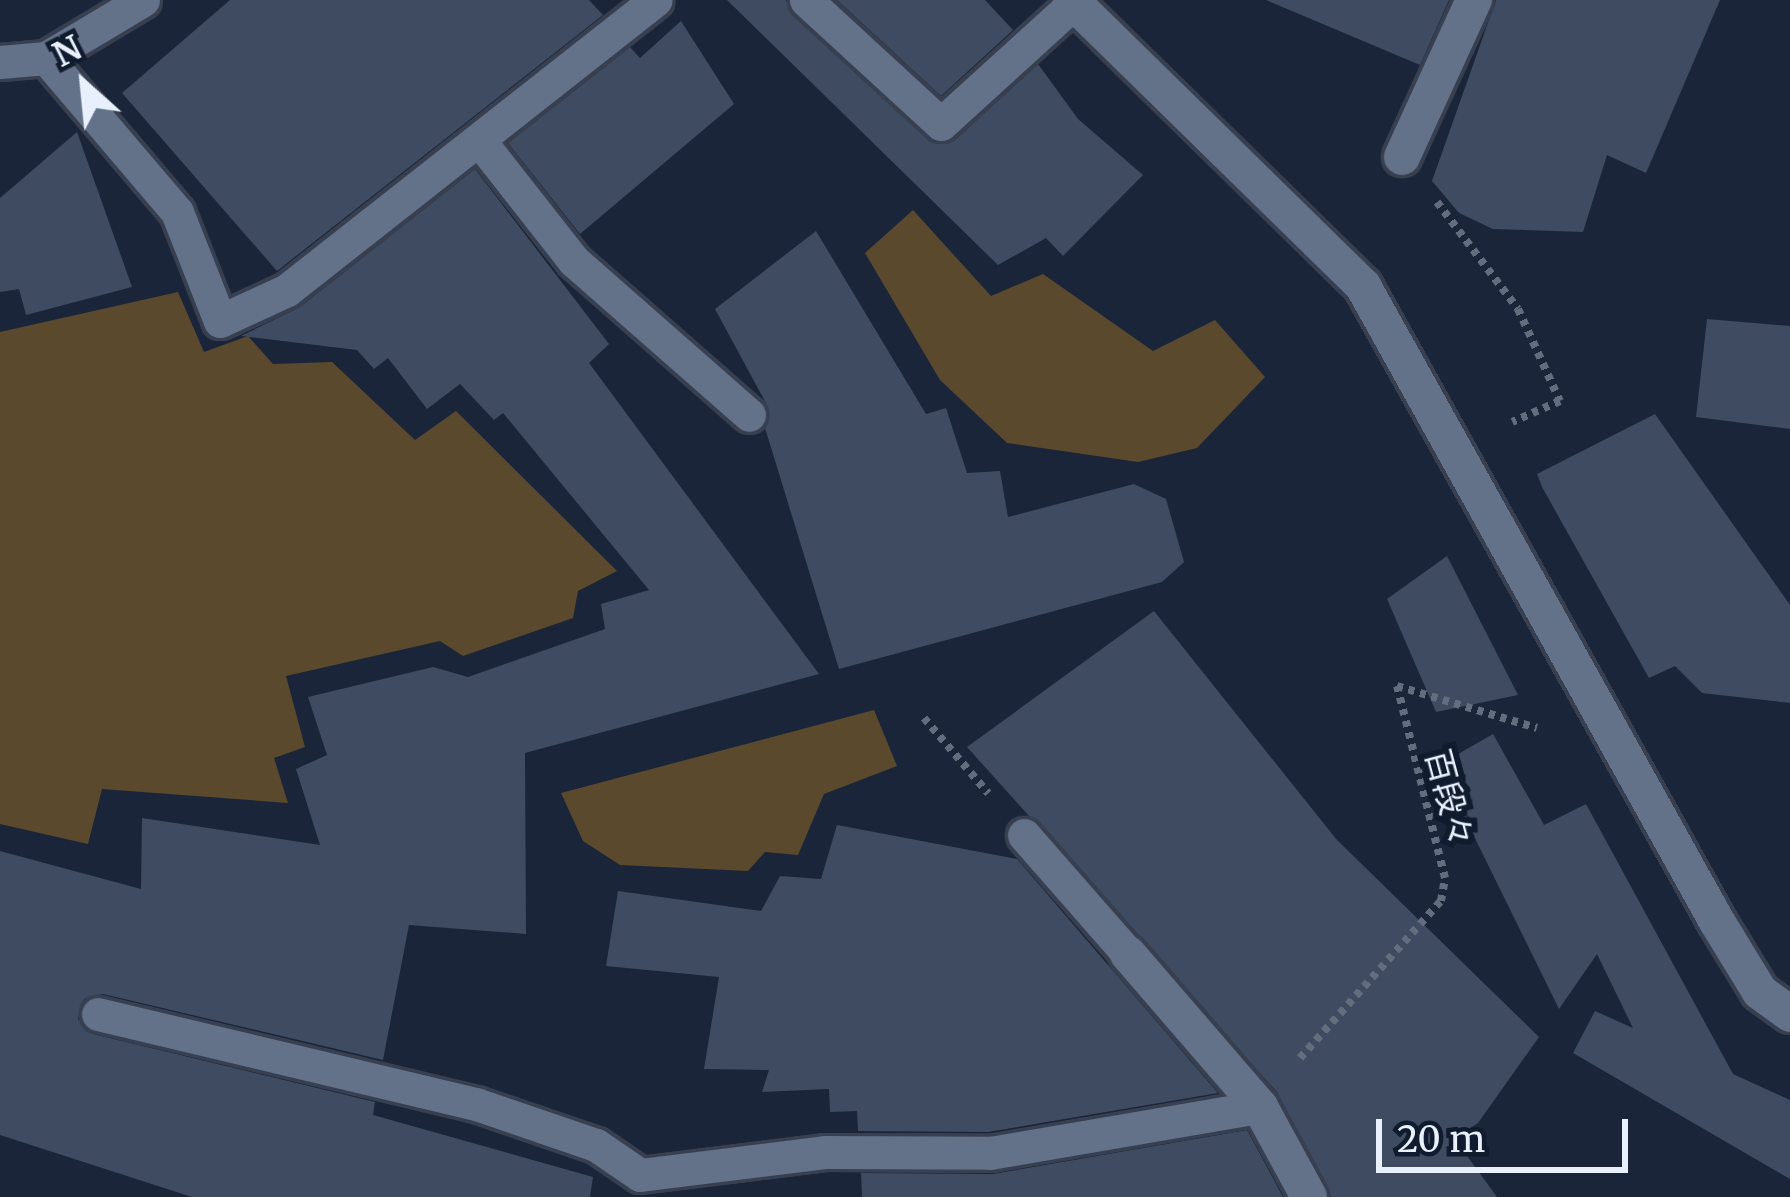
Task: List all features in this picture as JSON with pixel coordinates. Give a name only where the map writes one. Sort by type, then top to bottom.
[{"type":"street","points":[[1402,157],[1474,0]]},
{"type":"street","points":[[1072,2],[1364,286],[1716,920],[1760,992],[1790,1014]]},
{"type":"street","points":[[1128,954],[1260,1107],[1309,1197]]},
{"type":"lane","points":[[0,62],[46,58],[143,0]]},
{"type":"lane","points":[[46,58],[177,212],[220,321],[287,290],[656,0]]},
{"type":"lane","points":[[806,0],[941,124],[1072,2]]},
{"type":"lane","points":[[479,140],[574,261],[749,415]]},
{"type":"lane","points":[[1024,836],[1128,954]]},
{"type":"lane","points":[[98,1014],[476,1104],[596,1145],[634,1186],[825,1152],[990,1153],[1260,1107]]},
{"type":"path","points":[[1402,157],[1518,309],[1560,401],[1514,425],[1503,407]]},
{"type":"path","name":"百段々","points":[[1260,1107],[1442,901],[1445,878],[1397,686],[1547,731]]},
{"type":"path","points":[[924,718],[1024,836]]},
{"type":"shaded area","points":[[913,210],[991,296],[1043,274],[1153,351],[1215,320],[1265,377],[1197,448],[1138,462],[1007,443],[940,380],[865,253]]},
{"type":"shaded area","points":[[178,292],[204,352],[248,336],[273,364],[332,362],[415,440],[456,411],[617,571],[578,591],[573,618],[463,656],[440,641],[286,676],[305,747],[274,758],[288,803],[102,789],[88,844],[0,824],[0,332]]},
{"type":"shaded area","points":[[874,710],[897,766],[824,794],[798,855],[765,852],[748,871],[620,865],[583,841],[561,793]]},
{"type":"building","points":[[230,0],[589,0],[603,15],[277,271],[122,93]]},
{"type":"building","points":[[727,0],[786,0],[792,15],[937,144],[955,140],[1038,64],[1078,119],[1143,175],[1063,256],[1046,238],[998,265]]},
{"type":"building","points":[[837,0],[985,0],[1013,30],[941,96]]},
{"type":"building","points":[[1266,0],[1449,0],[1420,65]]},
{"type":"building","points":[[1496,0],[1720,0],[1646,173],[1607,155],[1583,232],[1493,229],[1459,213],[1432,181]]},
{"type":"building","points":[[681,21],[734,104],[580,234],[508,143],[630,47],[640,58]]},
{"type":"building","points":[[77,132],[132,287],[26,315],[19,289],[0,292],[0,198]]},
{"type":"building","points":[[475,169],[609,344],[589,363],[819,674],[525,753],[526,934],[409,925],[383,1060],[103,994],[84,999],[78,1019],[93,1034],[375,1102],[373,1115],[593,1177],[590,1197],[192,1197],[0,1135],[0,851],[141,889],[142,818],[320,845],[296,769],[327,755],[308,697],[433,667],[468,677],[605,629],[601,604],[649,590],[503,413],[494,420],[460,384],[427,409],[388,358],[374,369],[357,350],[241,336],[300,307]]},
{"type":"building","points":[[816,231],[926,414],[946,408],[967,473],[1000,471],[1008,517],[1134,484],[1166,499],[1184,562],[1162,582],[839,669],[765,428],[768,407],[715,309]]},
{"type":"building","points":[[1707,319],[1790,326],[1790,429],[1696,417]]},
{"type":"building","points":[[1655,414],[1790,605],[1790,703],[1702,693],[1675,666],[1649,678],[1542,487],[1537,474]]},
{"type":"building","points":[[1447,556],[1518,695],[1436,712],[1387,599]]},
{"type":"building","points":[[1154,611],[1337,840],[1539,1037],[1478,1123],[1454,1138],[1497,1197],[1331,1197],[1277,1092],[967,747]]},
{"type":"building","points":[[1493,734],[1544,825],[1586,804],[1733,1074],[1790,1100],[1790,1179],[1573,1053],[1595,1011],[1633,1028],[1597,954],[1559,1009],[1439,765]]},
{"type":"building","points":[[837,825],[1017,859],[1218,1093],[988,1132],[858,1131],[857,1111],[830,1112],[829,1089],[762,1092],[769,1070],[704,1069],[719,977],[606,966],[618,891],[761,911],[780,876],[821,879]]},
{"type":"building","points":[[1247,1130],[1283,1197],[862,1197],[861,1173],[993,1174]]}]
